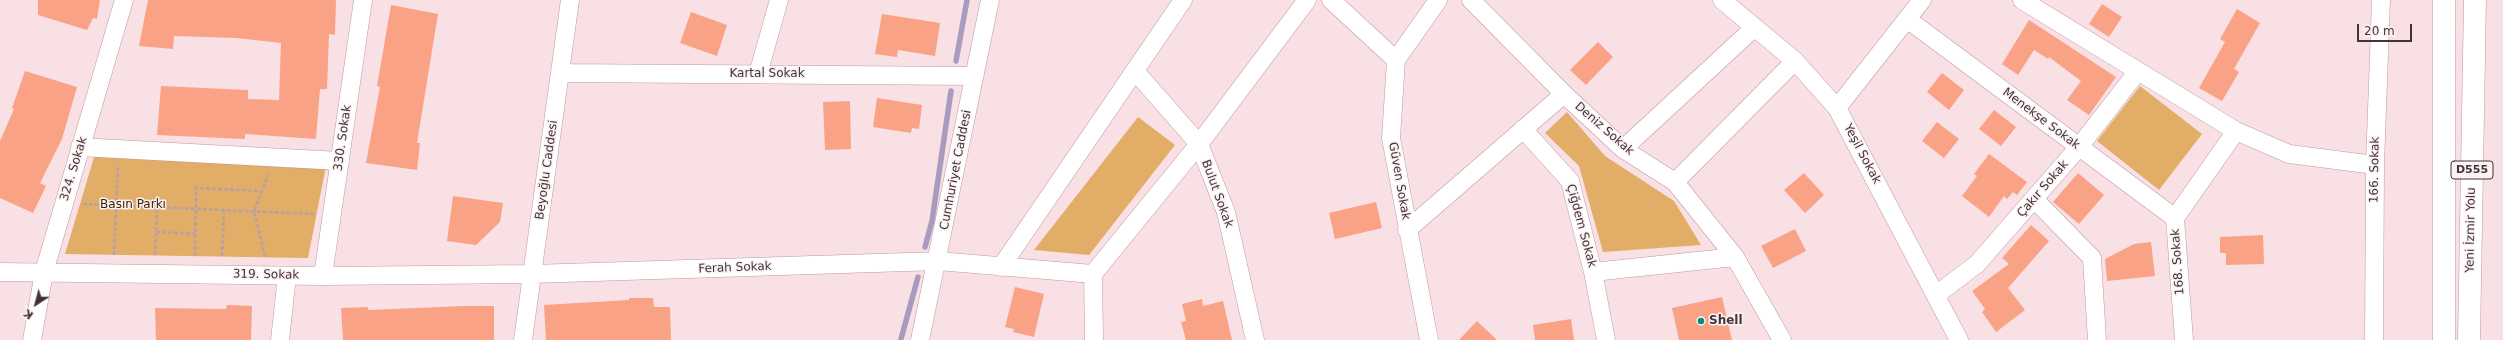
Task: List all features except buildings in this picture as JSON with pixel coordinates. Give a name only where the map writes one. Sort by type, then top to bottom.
[{"type":"highway","name":"D555","points":[[2444,0],[2444,340]]},
{"type":"highway","name":"Yeni İzmir Yolu","points":[[2469,340],[2475,0]]},
{"type":"street","name":"324. Sokak","points":[[32,340],[44,272],[63,203],[124,0]]},
{"type":"street","name":"330. Sokak","points":[[323,276],[363,0]]},
{"type":"street","name":"Beyoğlu Caddesi","points":[[523,340],[570,0]]},
{"type":"street","points":[[758,74],[779,0]]},
{"type":"street","name":"Cumhuriyet Caddesi","points":[[920,340],[938,261],[990,0]]},
{"type":"street","points":[[1002,267],[1183,0]]},
{"type":"street","points":[[1094,340],[1093,274],[1198,144],[1307,0]]},
{"type":"street","points":[[1331,0],[1396,60],[1438,0]]},
{"type":"street","name":"Deniz Sokak","points":[[1471,0],[1564,94],[1623,148],[1675,182],[1735,257],[1782,340]]},
{"type":"street","points":[[1838,108],[1922,0]]},
{"type":"street","points":[[2022,0],[2236,131],[2289,154],[2375,165]]},
{"type":"street","name":"166. Sokak","points":[[2374,340],[2375,165],[2381,0]]},
{"type":"street","name":"Yeşil Sokak","points":[[1732,3],[1755,27],[1795,61],[1838,108],[1959,340]]},
{"type":"street","name":"Menekşe Sokak","points":[[1907,19],[2175,218]]},
{"type":"street","points":[[1623,148],[1755,27]]},
{"type":"street","name":"Güven Sokak","points":[[1396,60],[1391,138],[1428,340]]},
{"type":"street","points":[[1675,182],[1795,61]]},
{"type":"street","name":"Bulut Sokak","points":[[1135,71],[1198,144],[1226,212],[1255,340]]},
{"type":"street","name":"Çakır Sokak","points":[[1936,295],[1977,264],[2079,147],[2138,71]]},
{"type":"street","name":"Kartal Sokak","points":[[560,72],[974,76]]},
{"type":"street","points":[[1407,230],[1564,94]]},
{"type":"street","name":"Çiğdem Sokak","points":[[1523,129],[1570,181],[1593,272],[1606,340]]},
{"type":"street","name":"168. Sokak","points":[[2184,340],[2175,218],[2236,131]]},
{"type":"street","points":[[80,147],[340,162]]},
{"type":"street","points":[[2034,199],[2092,258],[2097,340]]},
{"type":"street","points":[[1593,272],[1735,257]]},
{"type":"street","name":"Ferah Sokak","points":[[532,274],[938,261],[1093,274]]},
{"type":"street","name":"319. Sokak","points":[[0,272],[287,276],[532,274]]},
{"type":"street","points":[[280,340],[287,276]]},
{"type":"path","points":[[114,255],[119,162]]},
{"type":"path","points":[[265,257],[254,211],[269,171]]},
{"type":"path","points":[[195,256],[196,188],[261,191]]},
{"type":"path","points":[[63,203],[332,214]]},
{"type":"path","points":[[155,255],[157,207]]},
{"type":"path","points":[[222,256],[224,210]]},
{"type":"path","points":[[156,232],[196,234]]},
{"type":"green space","points":[[2140,86],[2202,134],[2159,190],[2097,141]]},
{"type":"green space","points":[[1567,112],[1605,156],[1674,201],[1701,245],[1603,252],[1579,166],[1545,133]]},
{"type":"green space","points":[[1138,117],[1175,145],[1089,255],[1034,250]]},
{"type":"green space","name":"Basın Parkı","points":[[95,154],[326,166],[308,258],[65,254]]},
{"type":"waterway","points":[[956,61],[967,0]]},
{"type":"waterway","points":[[925,247],[932,221],[951,91]]},
{"type":"waterway","points":[[901,339],[918,277]]},
{"type":"place","name":"Shell","points":[[1701,321]]}]
